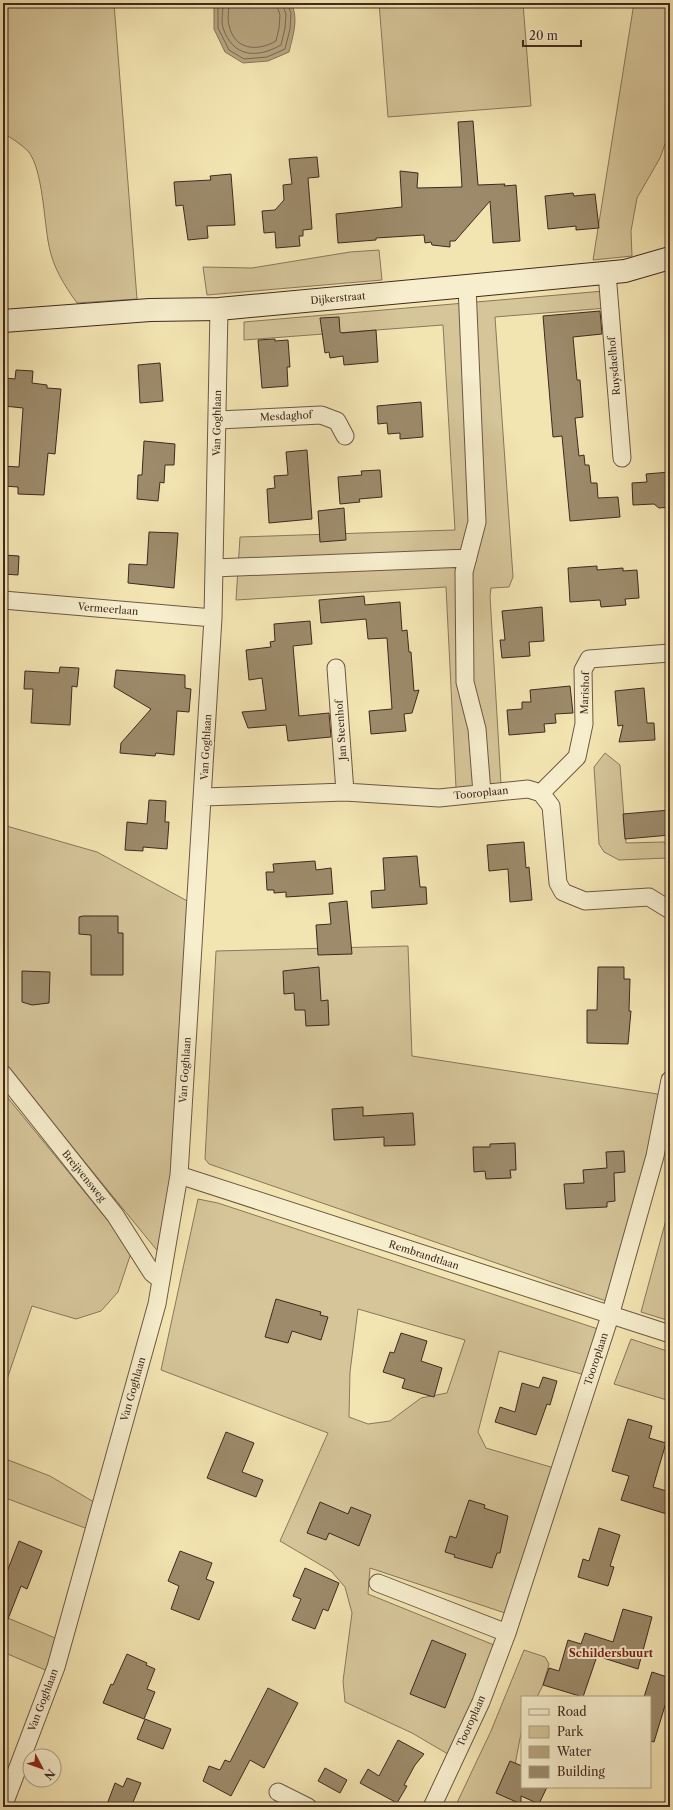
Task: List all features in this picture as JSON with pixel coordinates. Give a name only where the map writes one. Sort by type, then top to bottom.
[{"type":"street","name":"Dijkerstraat","points":[[3,320],[150,310],[219,309],[607,273],[625,271],[670,258]]},
{"type":"street","name":"Ruysdaelhof","points":[[607,273],[622,458]]},
{"type":"street","points":[[467,286],[477,522],[464,572],[465,682],[477,730],[482,793]]},
{"type":"street","name":"Van Goghlaan","points":[[3,1807],[56,1667],[155,1312],[179,1175],[213,618],[219,309]]},
{"type":"street","name":"Mesdaghof","points":[[218,420],[321,415],[337,421],[345,436]]},
{"type":"street","points":[[214,568],[468,558]]},
{"type":"street","name":"Vermeerlaan","points":[[3,600],[213,618]]},
{"type":"street","name":"Marishof","points":[[542,793],[577,756],[584,724],[584,670],[589,659],[670,653]]},
{"type":"street","name":"Jan Steenhof","points":[[336,668],[345,792]]},
{"type":"street","name":"Tooroplaan","points":[[203,797],[345,792],[438,798],[528,789],[542,793]]},
{"type":"street","points":[[542,793],[551,806],[558,882],[562,892],[585,901],[649,897],[670,910]]},
{"type":"street","name":"Breijvensweg","points":[[3,1074],[115,1215],[152,1273],[161,1280]]},
{"type":"street","name":"Tooroplaan","points":[[432,1807],[481,1702],[507,1633],[610,1316],[655,1156],[670,1080]]},
{"type":"street","name":"Rembrandtlaan","points":[[179,1175],[610,1316],[670,1334]]},
{"type":"street","points":[[378,1583],[507,1633]]},
{"type":"street","points":[[278,1792],[308,1807]]},
{"type":"green space","points":[[3,3],[114,3],[137,299],[77,303],[63,283],[56,269],[49,246],[40,183],[33,159],[25,148],[3,133]]},
{"type":"green space","points":[[379,3],[523,3],[531,106],[388,117]]},
{"type":"green space","points":[[634,3],[670,3],[670,130],[660,158],[637,198],[631,231],[632,256],[593,260]]},
{"type":"green space","points":[[379,250],[382,280],[207,295],[203,267],[252,268],[350,252]]},
{"type":"green space","points":[[604,291],[607,308],[495,317],[513,577],[509,587],[491,588],[490,596],[501,784],[456,788],[446,587],[236,600],[240,537],[455,530],[443,325],[244,340],[244,322]]},
{"type":"green space","points":[[605,753],[620,765],[626,843],[664,842],[670,852],[667,858],[619,860],[604,852],[599,844],[594,767]]},
{"type":"green space","points":[[3,825],[97,852],[191,903],[179,1132],[160,1254],[3,1062]]},
{"type":"green space","points":[[408,946],[412,1056],[664,1095],[612,1303],[209,1164],[205,1159],[216,951]]},
{"type":"green space","points":[[3,1092],[132,1250],[118,1292],[101,1311],[76,1319],[32,1306],[3,1391]]},
{"type":"green space","points":[[198,1199],[218,1203],[607,1332],[592,1377],[499,1351],[478,1432],[486,1448],[561,1470],[511,1615],[370,1568],[368,1594],[499,1647],[453,1757],[412,1733],[345,1702],[343,1681],[352,1613],[345,1587],[331,1571],[280,1541],[328,1433],[161,1370]],"holes":[[[358,1309],[465,1340],[447,1393],[421,1398],[390,1421],[368,1424],[349,1417],[350,1372]]]},
{"type":"green space","points":[[670,1205],[670,1321],[641,1312]]},
{"type":"green space","points":[[631,1339],[670,1352],[670,1401],[614,1384]]},
{"type":"green space","points":[[3,1458],[50,1476],[99,1505],[93,1531],[3,1497]]},
{"type":"green space","points":[[3,1616],[60,1640],[50,1672],[3,1652]]},
{"type":"green space","points":[[524,1650],[545,1657],[549,1664],[543,1685],[538,1696],[521,1696],[521,1733],[511,1786],[517,1798],[512,1804],[519,1807],[455,1807],[491,1731]]},
{"type":"water","points":[[214,3],[291,3],[295,15],[295,21],[294,33],[289,52],[268,61],[243,63],[225,52],[214,29]]},
{"type":"building","points":[[473,121],[478,185],[516,185],[520,241],[493,243],[490,201],[455,241],[450,241],[450,247],[432,245],[431,242],[425,243],[424,235],[376,238],[376,240],[338,243],[336,214],[402,207],[400,171],[418,173],[417,188],[462,187],[458,122]]},
{"type":"building","points":[[317,157],[319,177],[308,178],[312,229],[303,230],[303,236],[299,236],[300,246],[276,248],[275,232],[264,233],[262,211],[275,210],[284,200],[283,185],[292,184],[289,159]]},
{"type":"building","points":[[231,174],[235,225],[207,226],[208,238],[188,240],[183,205],[176,206],[174,182],[211,180],[210,176]]},
{"type":"building","points":[[573,193],[574,196],[595,194],[599,228],[576,230],[576,226],[548,229],[545,196]]},
{"type":"building","points":[[600,311],[602,334],[573,337],[577,380],[580,380],[583,417],[575,418],[579,456],[584,455],[585,465],[589,465],[591,483],[597,483],[598,498],[618,497],[620,517],[570,521],[562,436],[553,437],[543,316]]},
{"type":"building","points":[[339,317],[340,332],[342,333],[376,330],[378,362],[344,365],[343,356],[330,358],[329,352],[325,353],[320,318]]},
{"type":"building","points":[[275,339],[275,341],[288,340],[290,367],[287,367],[288,386],[262,388],[258,340]]},
{"type":"building","points":[[160,363],[163,401],[140,403],[138,365]]},
{"type":"building","points":[[16,370],[33,371],[32,383],[47,385],[47,388],[61,389],[55,454],[48,453],[44,495],[18,494],[18,487],[3,486],[3,466],[19,467],[23,408],[4,406],[6,378],[15,379]]},
{"type":"building","points":[[421,402],[423,437],[400,439],[400,433],[388,434],[387,423],[378,424],[377,406]]},
{"type":"building","points":[[144,441],[175,444],[174,465],[165,465],[164,483],[160,482],[158,501],[137,499],[138,475],[142,475]]},
{"type":"building","points":[[307,450],[312,519],[269,523],[267,489],[275,488],[274,476],[288,475],[286,452]]},
{"type":"building","points":[[380,470],[382,497],[359,499],[360,502],[340,504],[338,477],[362,475],[361,471]]},
{"type":"building","points":[[670,472],[670,507],[659,508],[654,504],[633,505],[632,483],[647,482],[646,474]]},
{"type":"building","points":[[344,508],[346,540],[320,542],[318,511]]},
{"type":"building","points":[[149,532],[178,533],[174,588],[128,583],[129,564],[147,565]]},
{"type":"building","points":[[3,555],[19,556],[18,575],[3,574]]},
{"type":"building","points":[[597,566],[597,570],[623,568],[623,571],[637,570],[639,598],[625,599],[626,605],[601,607],[600,600],[570,602],[568,568]]},
{"type":"building","points":[[364,596],[365,605],[400,602],[402,631],[407,630],[409,652],[411,652],[414,691],[419,690],[412,713],[404,714],[406,731],[371,734],[369,711],[392,709],[387,638],[368,639],[366,619],[321,623],[319,600]]},
{"type":"building","points":[[542,607],[544,641],[529,642],[530,656],[502,658],[500,640],[505,640],[502,611]]},
{"type":"building","points":[[310,621],[312,644],[293,646],[299,716],[329,713],[331,737],[288,741],[286,725],[248,728],[242,712],[266,710],[262,678],[249,680],[246,650],[271,647],[270,642],[275,641],[274,624]]},
{"type":"building","points":[[60,667],[79,668],[77,687],[72,686],[70,725],[31,723],[33,689],[24,689],[25,671],[59,673]]},
{"type":"building","points":[[116,670],[185,675],[185,688],[191,689],[189,712],[177,711],[174,755],[156,753],[155,756],[120,753],[121,743],[151,709],[114,687]]},
{"type":"building","points":[[570,686],[573,713],[555,714],[556,723],[544,724],[545,732],[509,735],[507,710],[522,709],[522,702],[531,702],[530,690]]},
{"type":"building","points":[[644,688],[647,723],[654,723],[655,740],[619,742],[623,725],[618,726],[615,691]]},
{"type":"building","points":[[149,800],[166,801],[165,822],[169,822],[167,849],[143,847],[143,851],[125,850],[127,822],[147,824]]},
{"type":"building","points":[[670,810],[670,835],[625,839],[623,814]]},
{"type":"building","points":[[524,842],[526,868],[529,867],[532,900],[510,902],[508,869],[489,871],[487,845]]},
{"type":"building","points":[[417,856],[420,887],[426,887],[427,904],[372,908],[371,891],[385,890],[383,858]]},
{"type":"building","points":[[315,861],[316,870],[331,868],[333,894],[286,897],[286,892],[274,893],[274,890],[267,890],[266,872],[274,872],[273,864]]},
{"type":"building","points":[[347,901],[352,954],[318,955],[316,925],[331,924],[329,903]]},
{"type":"building","points":[[118,916],[118,933],[123,933],[123,975],[91,975],[91,935],[79,934],[79,917]]},
{"type":"building","points":[[319,967],[321,1001],[328,1000],[329,1025],[306,1026],[305,1010],[295,1010],[294,993],[284,994],[283,971]]},
{"type":"building","points":[[598,967],[624,967],[624,979],[630,979],[629,1011],[631,1011],[628,1044],[587,1043],[587,1010],[597,1010]]},
{"type":"building","points":[[22,971],[50,972],[49,1003],[32,1005],[22,1002]]},
{"type":"building","points":[[363,1107],[363,1116],[413,1113],[415,1145],[384,1146],[384,1137],[334,1140],[332,1109]]},
{"type":"building","points":[[515,1143],[516,1170],[510,1170],[511,1178],[486,1179],[485,1171],[474,1172],[473,1147],[490,1147],[490,1144]]},
{"type":"building","points":[[624,1151],[625,1172],[614,1173],[615,1201],[607,1202],[607,1207],[566,1209],[564,1184],[584,1183],[583,1170],[607,1168],[606,1152]]},
{"type":"building","points":[[276,1299],[321,1312],[320,1315],[328,1317],[321,1340],[292,1331],[288,1343],[265,1337]]},
{"type":"building","points":[[401,1333],[427,1341],[421,1361],[442,1368],[434,1397],[402,1388],[405,1379],[383,1372],[390,1352],[394,1353]]},
{"type":"building","points":[[543,1377],[557,1381],[550,1405],[547,1404],[536,1435],[495,1422],[500,1407],[515,1412],[522,1383],[539,1388]]},
{"type":"building","points":[[628,1419],[652,1426],[649,1438],[666,1443],[653,1487],[670,1492],[670,1515],[621,1500],[629,1476],[612,1471]]},
{"type":"building","points":[[226,1432],[254,1443],[242,1472],[263,1480],[256,1497],[207,1478]]},
{"type":"building","points":[[469,1500],[485,1505],[484,1508],[508,1516],[500,1553],[497,1553],[492,1568],[454,1557],[455,1555],[445,1552],[450,1536],[456,1538]]},
{"type":"building","points":[[320,1502],[348,1514],[351,1507],[371,1515],[359,1546],[329,1533],[326,1540],[307,1533]]},
{"type":"building","points":[[599,1528],[620,1535],[610,1566],[614,1567],[608,1586],[578,1577],[583,1559],[589,1561]]},
{"type":"building","points":[[19,1541],[42,1551],[27,1589],[21,1586],[4,1629],[3,1582]]},
{"type":"building","points":[[180,1551],[212,1563],[206,1579],[214,1582],[199,1620],[171,1609],[179,1586],[168,1581]]},
{"type":"building","points":[[305,1568],[339,1583],[328,1611],[323,1609],[315,1629],[292,1620],[301,1599],[293,1596]]},
{"type":"building","points":[[623,1609],[652,1617],[638,1669],[597,1656],[583,1696],[543,1685],[549,1668],[559,1671],[568,1640],[581,1644],[585,1633],[613,1642]]},
{"type":"building","points":[[432,1640],[466,1654],[445,1708],[410,1694]]},
{"type":"building","points":[[127,1654],[147,1663],[146,1665],[155,1669],[147,1689],[155,1692],[144,1719],[103,1703]]},
{"type":"building","points":[[652,1672],[670,1678],[670,1689],[654,1742],[651,1741],[651,1696],[644,1696]]},
{"type":"building","points":[[268,1688],[298,1703],[264,1768],[250,1760],[231,1796],[203,1781],[209,1766],[220,1770],[225,1760],[230,1762]]},
{"type":"building","points":[[145,1719],[171,1729],[163,1749],[137,1739]]},
{"type":"building","points":[[398,1740],[424,1754],[415,1765],[404,1785],[407,1786],[397,1803],[360,1783],[368,1769],[379,1776]]},
{"type":"building","points":[[510,1761],[521,1766],[521,1788],[547,1788],[539,1804],[521,1796],[521,1804],[496,1793]]},
{"type":"building","points":[[325,1768],[347,1780],[340,1793],[318,1781]]},
{"type":"building","points":[[127,1778],[141,1783],[131,1807],[106,1807],[115,1783],[123,1787]]},
{"type":"district","name":"Schildersbuurt","points":[[611,1653]]}]
